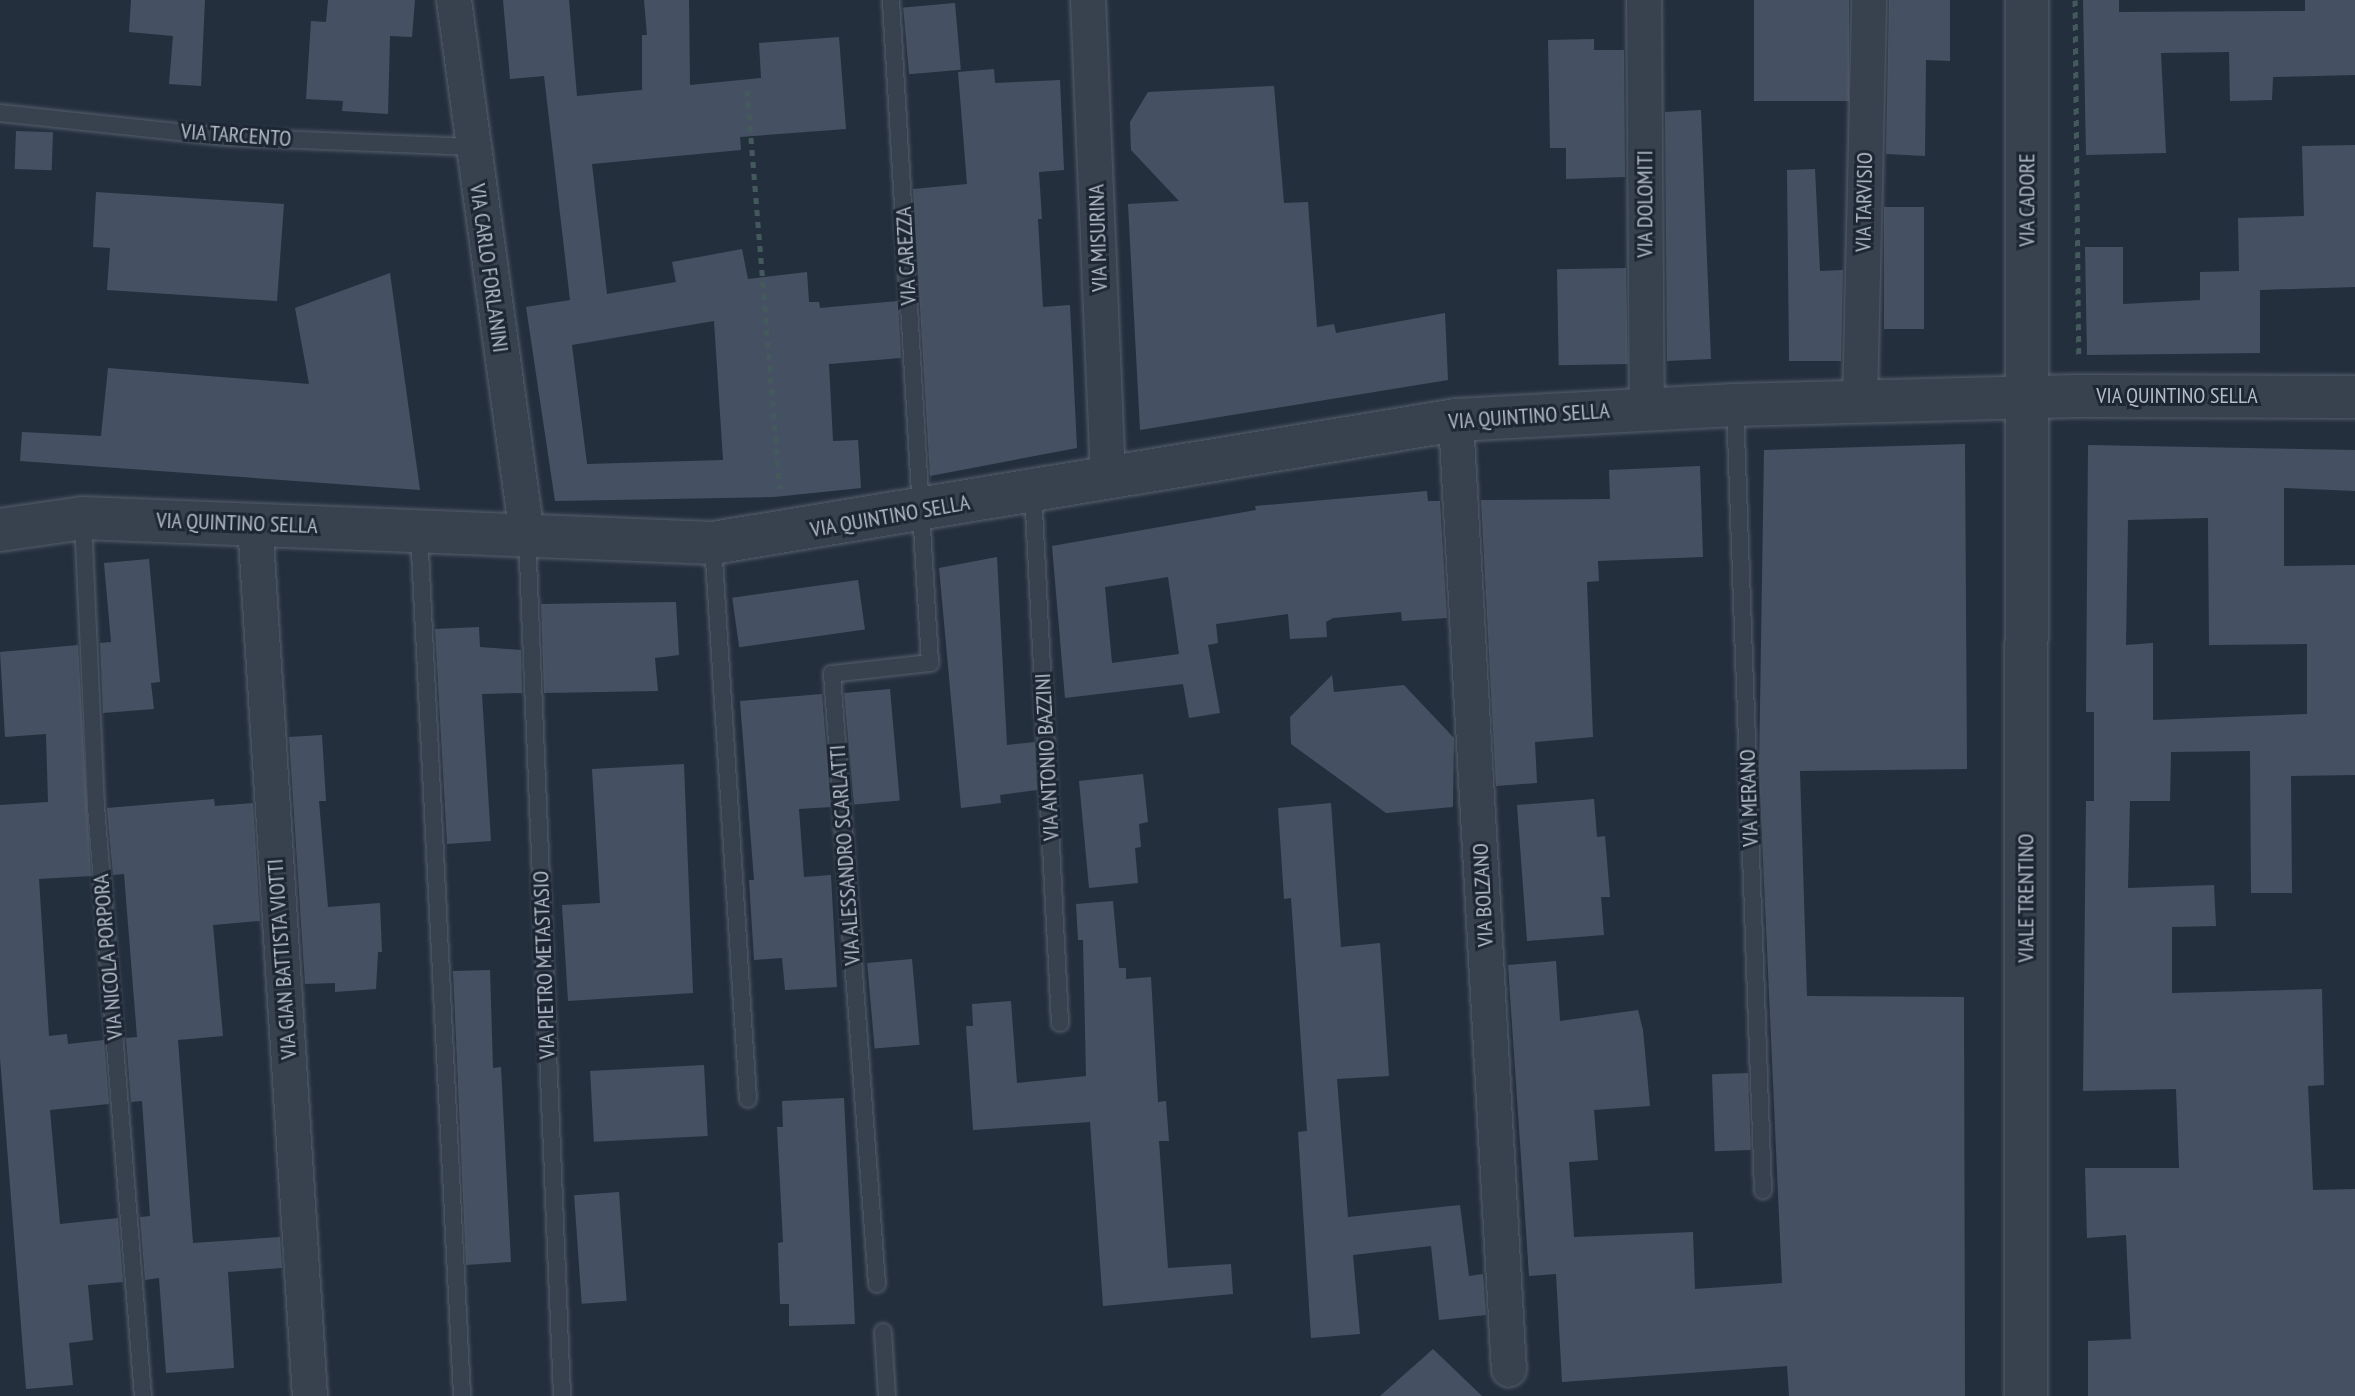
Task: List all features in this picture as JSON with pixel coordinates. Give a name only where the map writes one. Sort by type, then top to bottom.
[{"type":"street","name":"VIA CARLO FORLANINI","points":[[454,0],[527,535]]},
{"type":"street","name":"VIA MISURINA","points":[[1088,0],[1108,476]]},
{"type":"street","name":"VIA DOLOMITI","points":[[1644,0],[1647,409]]},
{"type":"street","name":"VIA TARVISIO","points":[[1860,404],[1869,0]]},
{"type":"street","name":"VIA CADORE","points":[[2026,399],[2027,0]]},
{"type":"street","name":"VIA QUINTINO SELLA","points":[[0,530],[83,518],[713,543],[920,513],[1108,476],[1456,420],[1735,405],[2355,397]]},
{"type":"street","name":"VIALE TRENTINO","points":[[2026,399],[2026,1396]]},
{"type":"street","name":"VIA BOLZANO","points":[[1456,420],[1509,1370]]},
{"type":"street","name":"VIA GIAN BATTISTA VIOTTI","points":[[255,523],[310,1396]]},
{"type":"lane","name":"VIA CAREZZA","points":[[891,0],[920,513]]},
{"type":"lane","name":"VIA TARCENTO","points":[[0,113],[226,137],[474,147]]},
{"type":"lane","name":"VIA MERANO","points":[[1735,405],[1763,1191]]},
{"type":"lane","name":"VIA ANTONIO BAZZINI","points":[[1033,490],[1060,1023]]},
{"type":"lane","name":"VIA ALESSANDRO SCARLATTI","points":[[877,1284],[832,674],[930,663],[920,513]]},
{"type":"lane","name":"VIA NICOLA PORPORA","points":[[83,518],[96,806],[143,1396]]},
{"type":"lane","points":[[419,531],[462,1396]]},
{"type":"lane","name":"VIA PIETRO METASTASIO","points":[[527,535],[562,1396]]},
{"type":"lane","points":[[713,543],[748,1099]]},
{"type":"lane","points":[[883,1332],[887,1396]]},
{"type":"path","points":[[2075,0],[2079,365]]},
{"type":"path","points":[[747,90],[781,497]]},
{"type":"building","points":[[131,0],[205,0],[201,86],[169,84],[173,36],[129,32]]},
{"type":"building","points":[[328,0],[415,0],[412,37],[390,36],[388,114],[342,111],[343,101],[306,99],[311,21],[326,22]]},
{"type":"building","points":[[503,0],[569,0],[577,96],[642,90],[642,35],[647,35],[644,0],[689,0],[690,85],[761,78],[759,43],[839,37],[846,129],[740,137],[741,150],[592,164],[607,294],[676,282],[672,262],[742,249],[748,279],[807,272],[809,302],[819,302],[820,308],[898,301],[901,358],[829,364],[833,441],[858,440],[861,488],[774,497],[555,501],[526,307],[570,300],[544,76],[510,79]],"holes":[[[714,321],[723,460],[587,464],[572,345]]]},
{"type":"building","points":[[1754,0],[1849,0],[1849,101],[1754,101]]},
{"type":"building","points":[[1889,0],[1950,0],[1950,61],[1926,60],[1925,156],[1886,154]]},
{"type":"building","points":[[2083,0],[2119,0],[2119,12],[2305,11],[2305,0],[2355,0],[2355,75],[2273,77],[2272,100],[2230,101],[2229,52],[2161,53],[2166,153],[2086,155]]},
{"type":"building","points":[[955,3],[961,70],[909,74],[903,8]]},
{"type":"building","points":[[1594,39],[1594,50],[1624,50],[1625,177],[1566,179],[1566,148],[1550,148],[1548,40]]},
{"type":"building","points":[[994,69],[995,83],[1060,80],[1064,170],[1039,172],[1042,219],[1038,219],[1043,307],[1070,305],[1077,448],[930,476],[913,189],[967,184],[958,72]]},
{"type":"building","points":[[1274,86],[1284,203],[1308,202],[1317,327],[1334,324],[1336,333],[1445,313],[1448,380],[1140,430],[1128,204],[1179,201],[1131,150],[1130,122],[1148,92]]},
{"type":"building","points":[[1701,110],[1711,359],[1667,361],[1665,112]]},
{"type":"building","points":[[16,131],[53,132],[52,170],[15,169]]},
{"type":"building","points":[[2355,145],[2355,287],[2260,290],[2260,353],[2087,355],[2085,247],[2123,247],[2123,304],[2200,300],[2200,272],[2239,271],[2238,218],[2304,216],[2302,146]]},
{"type":"building","points":[[1815,169],[1820,271],[1843,270],[1841,361],[1789,361],[1787,170]]},
{"type":"building","points":[[96,192],[284,204],[277,301],[107,290],[110,248],[93,247]]},
{"type":"building","points":[[1884,207],[1924,207],[1924,329],[1884,329]]},
{"type":"building","points":[[1626,268],[1628,364],[1559,365],[1557,269]]},
{"type":"building","points":[[390,273],[420,490],[20,461],[22,432],[101,436],[108,368],[309,384],[295,308]]},
{"type":"building","points":[[1965,444],[1967,769],[1800,771],[1807,996],[1964,997],[1965,1396],[1789,1396],[1787,1366],[1562,1382],[1556,1274],[1529,1276],[1508,965],[1556,961],[1560,1021],[1638,1010],[1643,1030],[1650,1106],[1594,1110],[1598,1160],[1569,1162],[1574,1237],[1693,1232],[1695,1289],[1782,1283],[1759,771],[1764,450]]},
{"type":"building","points":[[2088,445],[2355,450],[2355,491],[2284,488],[2284,566],[2355,565],[2355,775],[2291,776],[2292,893],[2251,893],[2250,751],[2171,752],[2170,801],[2130,801],[2128,888],[2214,885],[2216,926],[2172,927],[2172,993],[2322,989],[2324,1085],[2308,1086],[2313,1190],[2355,1189],[2355,1396],[2088,1396],[2088,1341],[2131,1339],[2126,1235],[2087,1238],[2085,1168],[2179,1168],[2176,1089],[2083,1091],[2086,801],[2094,801],[2094,712],[2086,712]],"holes":[[[2208,518],[2209,645],[2307,644],[2307,714],[2153,720],[2153,643],[2126,645],[2128,520]]]},
{"type":"building","points":[[1700,466],[1703,557],[1598,561],[1599,581],[1587,582],[1593,737],[1535,742],[1537,783],[1496,786],[1481,500],[1610,499],[1609,470]]},
{"type":"building","points":[[1427,491],[1428,501],[1440,501],[1447,618],[1402,621],[1401,612],[1333,618],[1326,622],[1327,637],[1290,639],[1288,614],[1216,624],[1218,643],[1208,645],[1220,713],[1189,718],[1183,684],[1065,698],[1052,546],[1256,510],[1255,506]],"holes":[[[1168,577],[1179,654],[1112,663],[1105,587]]]},
{"type":"building","points":[[997,557],[1007,745],[1035,742],[1037,790],[1000,795],[1001,803],[961,808],[939,568]]},
{"type":"building","points":[[149,559],[160,682],[151,683],[154,709],[103,713],[100,643],[111,642],[104,563]]},
{"type":"building","points":[[858,580],[865,630],[739,647],[732,598]]},
{"type":"building","points":[[676,602],[679,655],[655,658],[658,691],[544,693],[541,604]]},
{"type":"building","points":[[479,627],[480,647],[521,650],[522,693],[482,694],[491,841],[447,844],[435,629]]},
{"type":"building","points":[[78,645],[91,876],[39,879],[49,1036],[67,1034],[68,1044],[104,1040],[109,1104],[50,1110],[60,1224],[118,1218],[123,1282],[88,1285],[93,1340],[69,1343],[73,1385],[26,1389],[0,1058],[0,805],[48,802],[46,734],[5,737],[0,652]]},
{"type":"building","points":[[1332,675],[1334,692],[1404,685],[1454,738],[1453,807],[1386,813],[1291,744],[1290,717]]},
{"type":"building","points":[[890,689],[900,801],[854,805],[844,693]]},
{"type":"building","points":[[822,694],[831,807],[799,809],[804,877],[831,875],[837,987],[785,990],[782,958],[754,960],[749,880],[754,880],[740,701]]},
{"type":"building","points":[[322,735],[326,801],[319,801],[328,907],[380,903],[382,952],[378,952],[376,989],[335,992],[335,983],[305,984],[289,737]]},
{"type":"building","points":[[684,764],[693,993],[568,1001],[562,905],[600,903],[592,769]]},
{"type":"building","points":[[1143,774],[1148,822],[1139,824],[1141,847],[1135,848],[1138,883],[1089,888],[1079,781]]},
{"type":"building","points":[[214,799],[215,806],[253,803],[260,921],[213,925],[223,1036],[178,1040],[193,1243],[280,1237],[282,1268],[228,1272],[234,1368],[166,1373],[159,1278],[145,1280],[140,1217],[150,1216],[142,1101],[131,1102],[126,1038],[137,1037],[124,874],[113,875],[107,808]]},
{"type":"building","points":[[1594,799],[1597,837],[1605,836],[1610,897],[1601,897],[1604,935],[1527,941],[1517,805]]},
{"type":"building","points":[[1331,803],[1341,947],[1380,943],[1389,1076],[1337,1079],[1348,1217],[1460,1205],[1469,1276],[1483,1274],[1486,1315],[1439,1320],[1431,1246],[1353,1255],[1360,1334],[1311,1338],[1298,1132],[1307,1131],[1291,898],[1284,899],[1278,808]]},
{"type":"building","points":[[1113,901],[1119,968],[1126,968],[1126,979],[1151,977],[1158,1102],[1166,1101],[1169,1141],[1159,1141],[1168,1268],[1231,1264],[1233,1294],[1103,1306],[1090,1122],[973,1130],[966,1026],[973,1026],[972,1004],[1011,1001],[1017,1083],[1086,1076],[1083,940],[1078,940],[1076,904]]},
{"type":"building","points":[[912,959],[919,1045],[875,1049],[867,963]]},
{"type":"building","points":[[490,970],[493,1068],[501,1067],[511,1262],[466,1265],[453,971]]},
{"type":"building","points":[[704,1065],[708,1136],[594,1142],[590,1071]]},
{"type":"building","points":[[1748,1073],[1751,1150],[1715,1151],[1712,1074]]},
{"type":"building","points":[[844,1098],[855,1324],[789,1326],[789,1304],[780,1304],[778,1243],[783,1242],[777,1127],[783,1127],[782,1101]]},
{"type":"building","points":[[619,1192],[627,1301],[582,1304],[574,1195]]},
{"type":"building","points":[[1433,1349],[1482,1396],[1380,1396]]}]
